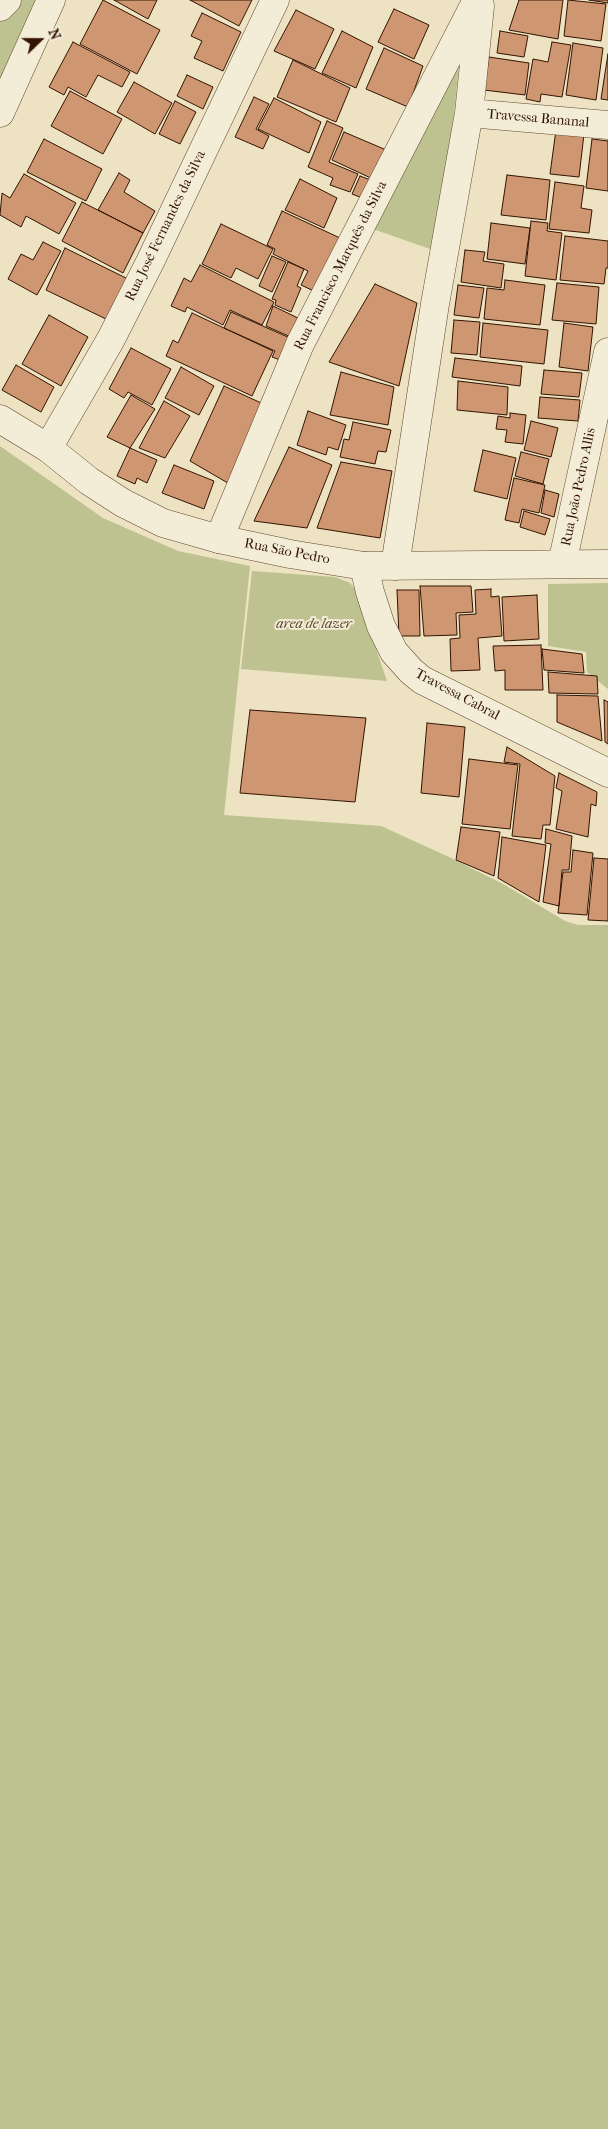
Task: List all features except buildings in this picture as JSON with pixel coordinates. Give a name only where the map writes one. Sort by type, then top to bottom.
[{"type":"street","points":[[0,7],[8,0]]},
{"type":"street","points":[[0,113],[51,0]]},
{"type":"street","name":"Rua José Fernandes da Silva","points":[[48,448],[111,339],[275,0]]},
{"type":"street","name":"Rua Francisco Marquês da Silva","points":[[219,539],[300,344],[477,0]]},
{"type":"street","points":[[396,566],[435,304],[469,113],[481,0]]},
{"type":"street","name":"Travessa Bananal","points":[[469,113],[608,125]]},
{"type":"street","name":"Rua João Pedro Allis","points":[[562,564],[608,352]]},
{"type":"street","name":"Rua São Pedro","points":[[0,419],[48,448],[89,481],[123,504],[163,523],[219,539],[290,554],[364,566],[608,564]]},
{"type":"street","name":"Travessa Cabral","points":[[364,566],[381,626],[394,652],[410,671],[429,683],[608,773]]},
{"type":"green space","points":[[16,0],[41,0],[0,89],[0,16]]},
{"type":"green space","points":[[459,64],[452,133],[433,250],[373,229]]},
{"type":"green space","points":[[0,446],[103,518],[178,551],[250,566],[224,815],[381,826],[505,885],[565,921],[578,925],[608,925],[608,2129],[0,2129]]},
{"type":"green space","name":"area de lazer","points":[[252,571],[335,577],[350,583],[356,590],[387,681],[241,669]]},
{"type":"green space","points":[[608,583],[608,689],[587,672],[586,652],[548,646],[548,584]]}]
